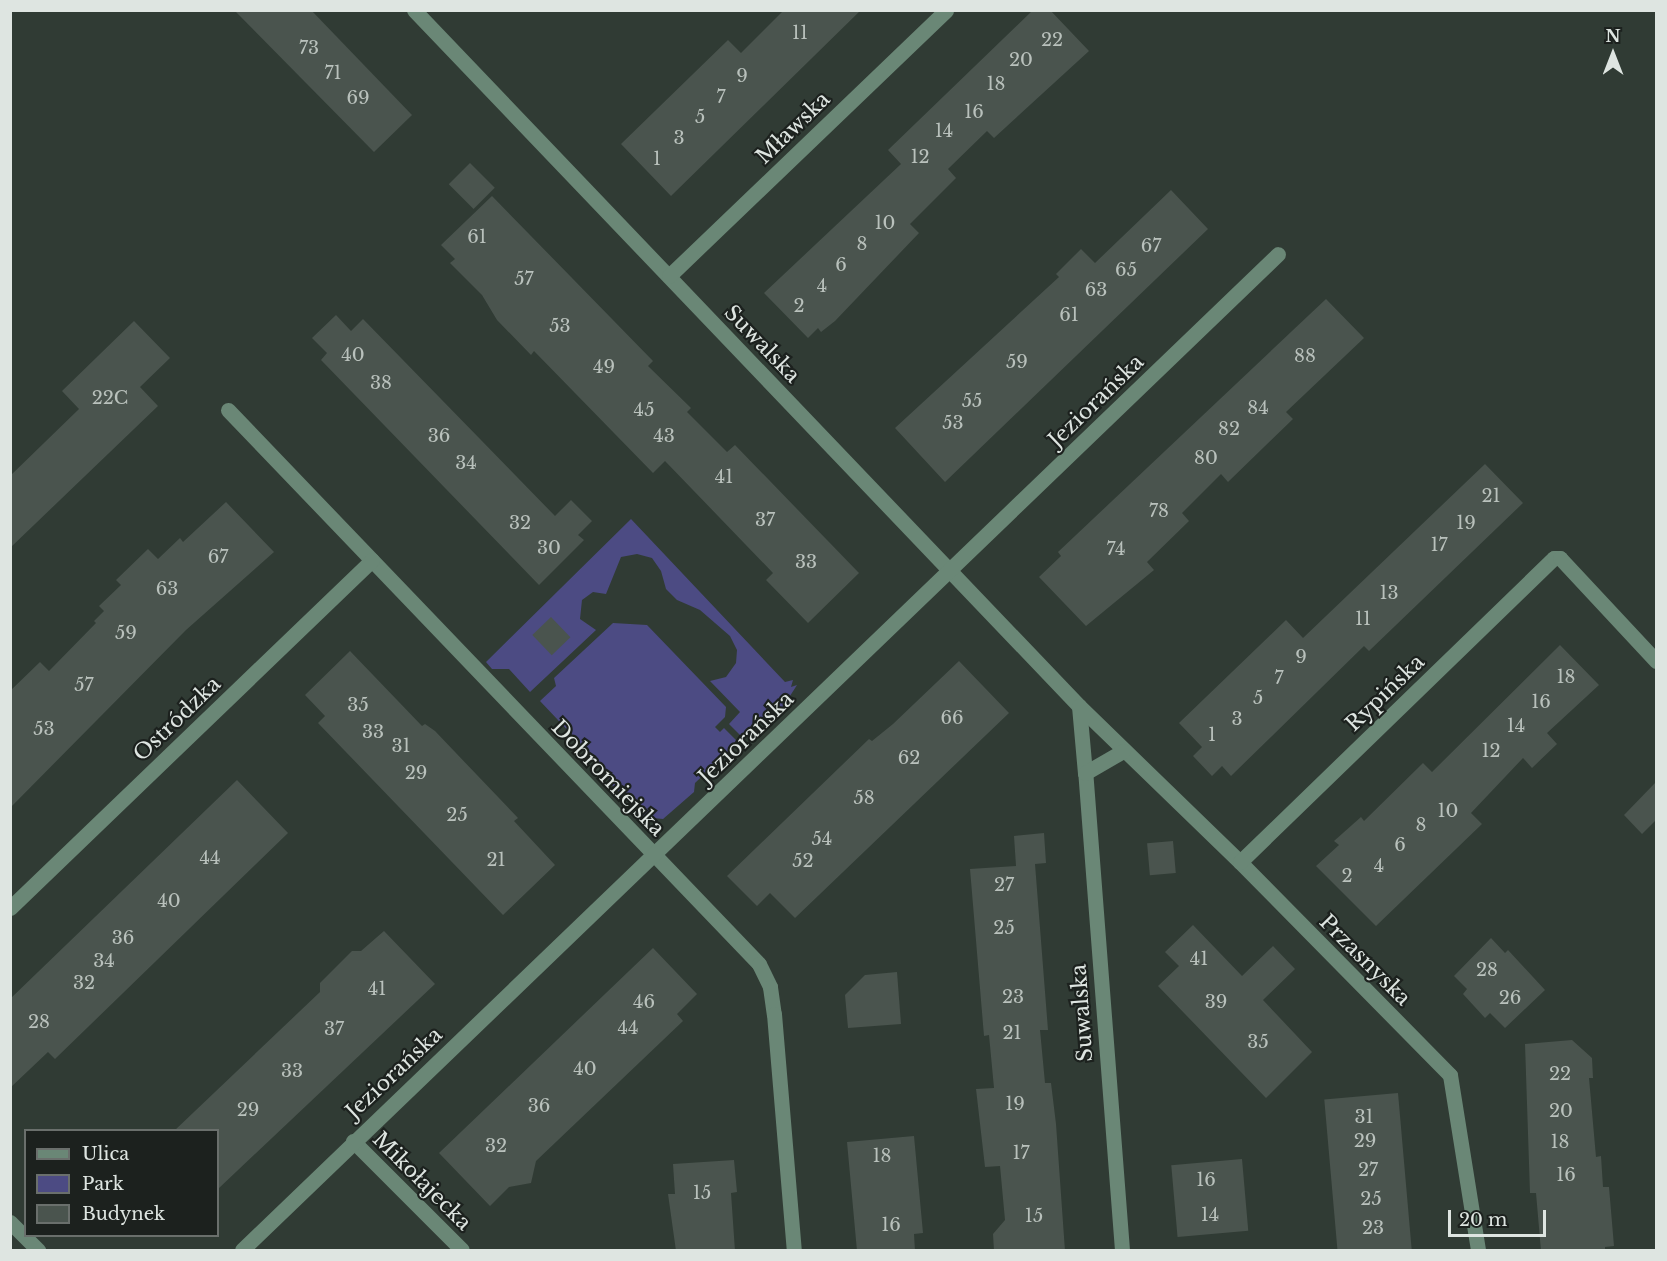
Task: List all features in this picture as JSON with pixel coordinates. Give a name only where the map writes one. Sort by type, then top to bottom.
[{"type":"street","name":"Suwalska","points":[[414,10],[1124,751]]},
{"type":"street","name":"Mławska","points":[[669,276],[946,10]]},
{"type":"street","name":"Jeziorańska","points":[[242,1251],[353,1141],[654,856],[1278,254]]},
{"type":"street","name":"Dobromiejska","points":[[228,410],[759,964],[770,987],[794,1251]]},
{"type":"street","name":"Rypińska","points":[[1240,862],[1554,558],[1560,558],[1656,661]]},
{"type":"street","name":"Ostródzka","points":[[10,908],[372,560]]},
{"type":"street","name":"Suwalska","points":[[1079,706],[1122,1251]]},
{"type":"street","name":"Przasnyska","points":[[1124,751],[1240,862],[1450,1075],[1479,1251]]},
{"type":"street","points":[[1085,773],[1124,751]]},
{"type":"street","name":"Mikołajecka","points":[[353,1141],[462,1251]]},
{"type":"street","points":[[10,1222],[24,1236]]},
{"type":"street","points":[[24,1237],[38,1251]]},
{"type":"green space","points":[[631,519],[785,682],[793,680],[791,687],[797,685],[783,707],[774,707],[742,737],[729,724],[740,712],[710,681],[726,677],[736,663],[737,650],[730,636],[700,610],[677,600],[666,589],[661,571],[652,558],[637,554],[621,557],[606,594],[593,592],[582,600],[580,619],[596,630],[530,692],[509,669],[492,669],[486,662]]},
{"type":"green space","points":[[613,623],[647,625],[726,707],[725,717],[715,727],[720,732],[724,728],[738,742],[695,783],[694,792],[663,819],[643,817],[609,782],[609,774],[540,701],[556,686],[554,678]]},
{"type":"building","points":[[234,10],[311,10],[412,115],[374,152]]},
{"type":"building","points":[[784,10],[861,10],[671,196],[621,144],[728,40],[741,53]]},
{"type":"building","points":[[1033,10],[1050,10],[1089,51],[994,138],[987,131],[948,169],[956,178],[910,224],[919,233],[835,321],[821,332],[818,328],[808,338],[764,293],[901,164],[888,150]]},
{"type":"building","points":[[470,163],[495,188],[474,209],[449,184]]},
{"type":"building","points":[[1171,190],[1208,229],[945,482],[895,428],[1059,277],[1056,274],[1081,249],[1095,263]]},
{"type":"building","points":[[492,196],[653,361],[648,366],[691,408],[687,412],[727,452],[735,445],[859,573],[808,623],[766,580],[773,573],[665,461],[653,473],[534,351],[531,355],[497,320],[482,295],[450,263],[455,259],[441,245]]},
{"type":"building","points":[[1326,299],[1364,338],[1286,412],[1293,419],[1228,482],[1221,474],[1182,513],[1189,521],[1147,562],[1154,570],[1086,626],[1039,577],[1061,556],[1058,552]]},
{"type":"building","points":[[336,315],[351,331],[363,319],[555,516],[571,500],[592,521],[578,535],[584,540],[539,585],[321,360],[327,353],[312,338]]},
{"type":"building","points":[[134,321],[170,358],[140,387],[158,406],[10,548],[10,476],[79,409],[62,391]]},
{"type":"building","points":[[1485,464],[1523,503],[1369,651],[1364,646],[1231,776],[1222,766],[1212,776],[1193,756],[1202,747],[1179,723],[1286,620],[1303,638]]},
{"type":"building","points":[[226,502],[274,552],[186,630],[10,808],[10,691],[40,662],[49,671],[96,623],[94,621],[104,611],[99,606],[121,585],[116,580],[148,549],[158,559],[180,538],[183,542]]},
{"type":"building","points":[[551,617],[570,637],[552,655],[532,635]]},
{"type":"building","points":[[1560,645],[1599,685],[1547,733],[1557,744],[1532,768],[1523,758],[1471,813],[1482,824],[1376,926],[1316,866],[1339,845],[1334,841],[1361,817],[1364,821],[1423,763],[1432,772]]},
{"type":"building","points":[[350,651],[422,726],[425,724],[435,731],[518,818],[514,821],[555,865],[503,915],[318,723],[325,716],[305,695]]},
{"type":"building","points":[[959,661],[1009,713],[795,918],[770,893],[757,906],[727,876],[869,739],[872,741],[893,724]]},
{"type":"building","points":[[237,780],[288,833],[55,1059],[48,1052],[10,1088],[10,999]]},
{"type":"building","points":[[1656,782],[1656,820],[1642,834],[1624,815]]},
{"type":"building","points":[[1044,833],[1046,863],[1035,864],[1048,1030],[1040,1030],[1045,1083],[1051,1083],[1056,1124],[1065,1251],[994,1251],[993,1234],[1005,1220],[1000,1166],[985,1167],[976,1089],[994,1088],[989,1035],[984,1036],[970,869],[1016,866],[1014,836]]},
{"type":"building","points":[[1173,841],[1176,873],[1150,875],[1147,843]]},
{"type":"building","points":[[1193,925],[1242,976],[1273,946],[1295,969],[1263,1000],[1312,1052],[1266,1098],[1158,986],[1179,966],[1165,952]]},
{"type":"building","points":[[384,931],[435,984],[219,1188],[219,1129],[176,1129],[320,992],[320,983],[352,951],[361,951]]},
{"type":"building","points":[[1491,938],[1505,953],[1508,950],[1545,990],[1505,1028],[1490,1013],[1485,1018],[1463,994],[1467,989],[1454,976]]},
{"type":"building","points":[[653,948],[697,994],[677,1014],[683,1021],[536,1161],[531,1183],[509,1187],[490,1206],[439,1153]]},
{"type":"building","points":[[897,972],[901,1024],[848,1028],[845,995],[865,975]]},
{"type":"building","points":[[1572,1040],[1592,1058],[1593,1078],[1589,1078],[1596,1157],[1601,1156],[1603,1187],[1609,1187],[1614,1246],[1605,1247],[1605,1251],[1541,1251],[1536,1193],[1530,1193],[1525,1044]]},
{"type":"building","points":[[1398,1093],[1412,1250],[1337,1250],[1324,1099]]},
{"type":"building","points":[[914,1136],[923,1233],[914,1234],[915,1251],[857,1251],[847,1142]]},
{"type":"building","points":[[1242,1159],[1248,1231],[1178,1237],[1171,1165]]},
{"type":"building","points":[[734,1160],[737,1192],[731,1193],[735,1251],[676,1251],[668,1194],[675,1194],[673,1164]]}]
